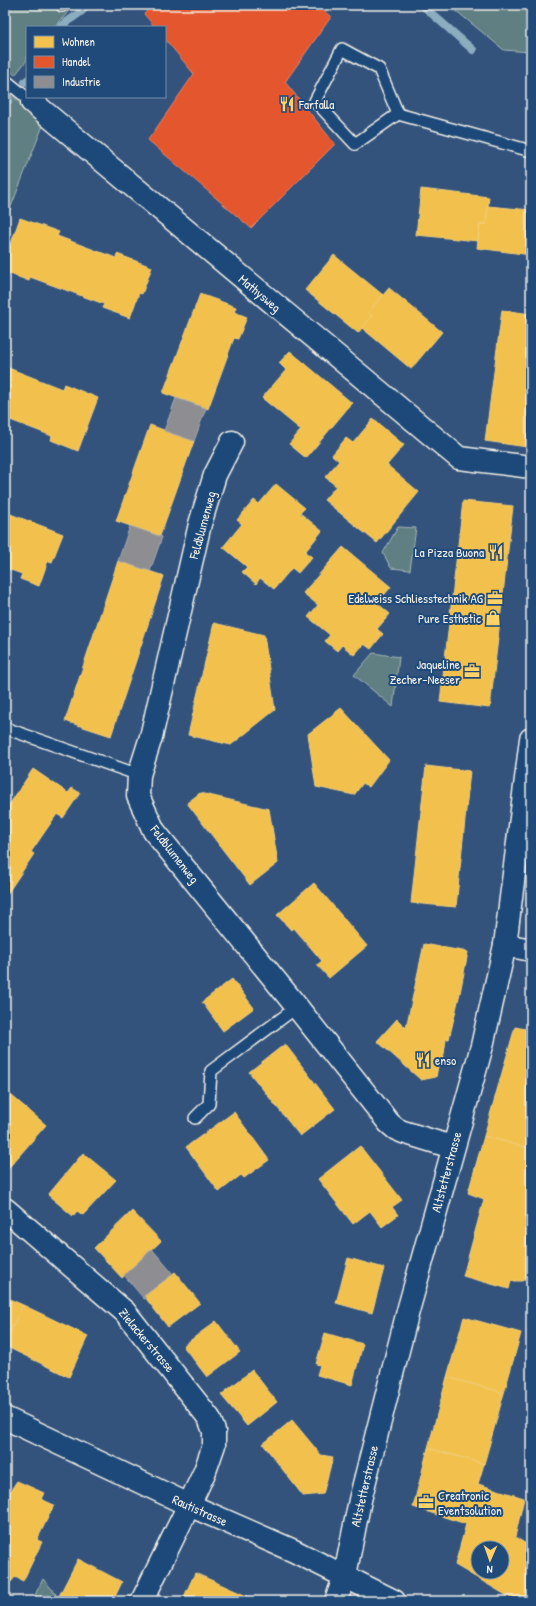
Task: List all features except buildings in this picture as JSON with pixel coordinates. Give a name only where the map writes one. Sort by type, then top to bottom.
[{"type":"street","name":"Mathysweg","points":[[32,102],[459,458],[531,467]]},
{"type":"street","name":"Feldblumenweg","points":[[232,442],[215,475],[200,524],[151,737],[139,775],[138,796],[154,831],[216,918],[298,1007],[389,1123],[396,1129],[403,1132],[452,1148]]},
{"type":"street","name":"Altstetterstrasse","points":[[336,1601],[345,1575],[360,1500],[408,1312],[452,1148],[482,1046],[505,945],[531,739]]},
{"type":"street","points":[[505,945],[526,949],[531,948]]},
{"type":"street","name":"Zielackerstrasse","points":[[5,1210],[125,1312],[209,1418],[214,1431],[214,1445],[205,1471],[142,1601]]},
{"type":"street","name":"Rautistrasse","points":[[5,1418],[189,1505],[294,1550],[394,1601]]},
{"type":"lane","points":[[342,49],[380,69],[398,114],[355,144],[315,101],[342,49]]},
{"type":"lane","name":"Mathysweg","points":[[5,80],[26,97]]},
{"type":"lane","name":"Mathysweg","points":[[27,98],[32,102]]},
{"type":"lane","points":[[398,114],[531,151]]},
{"type":"lane","points":[[5,728],[139,775]]},
{"type":"lane","points":[[196,1118],[209,1104],[211,1071],[298,1007]]},
{"type":"green space","points":[[5,5],[74,5],[56,26],[26,26],[26,61],[15,75],[5,66]]},
{"type":"green space","points":[[449,5],[531,5],[531,52],[504,50]]},
{"type":"green space","points":[[5,90],[44,123],[5,222]]},
{"type":"green space","points":[[398,527],[416,528],[410,570],[391,568],[383,553]]},
{"type":"green space","points":[[373,653],[399,657],[393,707],[354,675]]},
{"type":"green space","points":[[43,1579],[56,1594],[52,1601],[32,1601]]},
{"type":"waterway","points":[[61,26],[82,11],[86,5]]},
{"type":"waterway","points":[[422,5],[473,50]]},
{"type":"place","name":"Farfalla","points":[[287,104]]},
{"type":"place","name":"La Pizza Buona","points":[[496,552]]},
{"type":"place","name":"Edelweiss Schliesstechnik AG","points":[[495,598]]},
{"type":"place","name":"Pure Esthetic","points":[[493,618]]},
{"type":"place","name":"Jaqueline Zecher-Neeser","points":[[472,671]]},
{"type":"place","name":"enso","points":[[423,1060]]},
{"type":"place","name":"Creatronic Eventsolution","points":[[426,1502]]}]
